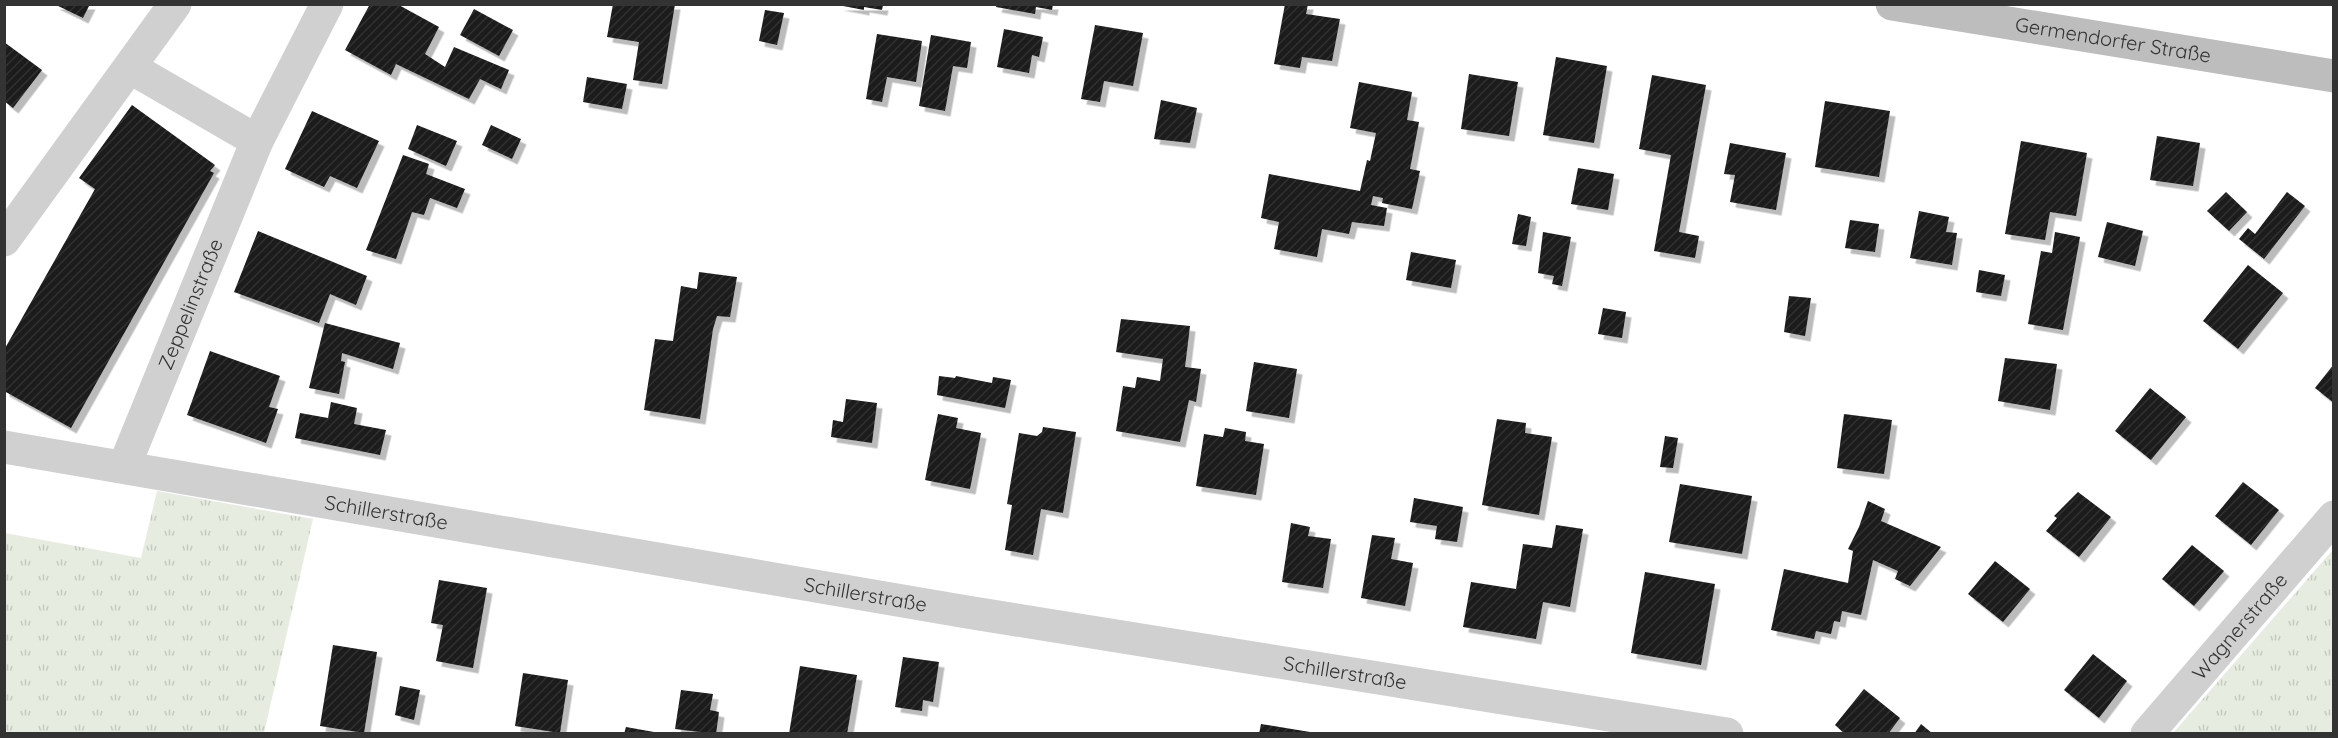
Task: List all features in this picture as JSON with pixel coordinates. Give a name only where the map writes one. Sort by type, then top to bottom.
[{"type":"main road","name":"Germendorfer Straße","points":[[1892,4],[2334,76]]},
{"type":"street","points":[[4,240],[131,68],[175,4]]},
{"type":"street","name":"Zeppelinstraße","points":[[124,467],[257,141],[327,4]]},
{"type":"street","points":[[131,68],[257,141]]},
{"type":"street","name":"Schillerstraße","points":[[4,447],[979,614],[1727,734]]},
{"type":"street","name":"Wagnerstraße","points":[[2147,734],[2334,517]]},
{"type":"green space","points":[[157,491],[313,519],[264,733],[5,733],[5,533],[141,558]]},
{"type":"green space","points":[[2331,552],[2334,553],[2333,733],[2173,733]]},
{"type":"building","points":[[54,4],[90,4],[83,18]]},
{"type":"building","points":[[370,4],[397,4],[439,27],[425,54],[445,67],[454,47],[509,70],[501,89],[480,79],[469,99],[396,64],[391,75],[345,50]]},
{"type":"building","points":[[613,4],[675,4],[662,84],[633,80],[639,42],[607,37]]},
{"type":"building","points":[[997,4],[1053,4],[1052,10],[1036,7],[1035,14],[996,7]]},
{"type":"building","points":[[1285,4],[1308,4],[1306,14],[1340,19],[1332,61],[1302,57],[1300,68],[1274,64]]},
{"type":"building","points":[[838,5],[883,5],[882,10],[864,7],[864,10]]},
{"type":"building","points":[[474,9],[513,30],[499,56],[460,35]]},
{"type":"building","points":[[765,10],[784,13],[777,45],[759,41]]},
{"type":"building","points":[[1095,25],[1143,33],[1133,86],[1104,81],[1100,102],[1081,99]]},
{"type":"building","points":[[1004,29],[1043,37],[1039,57],[1032,55],[1029,73],[997,67]]},
{"type":"building","points":[[877,34],[922,41],[916,82],[887,77],[882,102],[866,99]]},
{"type":"building","points":[[931,35],[971,42],[967,68],[953,66],[945,111],[919,106]]},
{"type":"building","points":[[4,42],[42,70],[13,108],[4,101]]},
{"type":"building","points":[[1556,57],[1607,66],[1594,143],[1543,135]]},
{"type":"building","points":[[1469,74],[1518,82],[1509,136],[1461,129]]},
{"type":"building","points":[[1652,75],[1706,85],[1679,232],[1699,236],[1695,258],[1654,251],[1671,155],[1639,149]]},
{"type":"building","points":[[587,77],[627,84],[622,109],[583,102]]},
{"type":"building","points":[[1359,82],[1412,92],[1407,120],[1419,122],[1410,169],[1420,171],[1412,209],[1382,203],[1383,198],[1373,196],[1371,205],[1387,208],[1384,226],[1352,222],[1349,234],[1322,229],[1317,257],[1274,249],[1279,222],[1261,218],[1269,174],[1360,191],[1376,133],[1350,128]]},
{"type":"building","points":[[1161,100],[1197,108],[1190,143],[1154,139]]},
{"type":"building","points":[[1825,101],[1890,111],[1879,177],[1815,167]]},
{"type":"building","points":[[132,105],[215,165],[210,171],[214,173],[71,428],[4,391],[4,350],[95,189],[79,178]]},
{"type":"building","points":[[312,111],[379,141],[357,188],[330,176],[324,187],[285,169]]},
{"type":"building","points":[[417,125],[457,141],[446,166],[408,149]]},
{"type":"building","points":[[491,125],[521,139],[512,159],[482,145]]},
{"type":"building","points":[[2157,136],[2200,143],[2193,186],[2150,180]]},
{"type":"building","points":[[2021,141],[2087,153],[2076,216],[2050,212],[2045,240],[2005,234]]},
{"type":"building","points":[[1730,143],[1786,153],[1776,210],[1730,202],[1735,175],[1724,174]]},
{"type":"building","points":[[403,155],[429,164],[426,174],[465,189],[457,208],[430,198],[424,215],[412,212],[396,259],[366,250]]},
{"type":"building","points":[[1578,168],[1614,174],[1608,210],[1571,204]]},
{"type":"building","points":[[2226,192],[2247,212],[2229,231],[2207,211]]},
{"type":"building","points":[[2287,192],[2305,206],[2264,259],[2239,239],[2248,228],[2255,234]]},
{"type":"building","points":[[1919,211],[1949,217],[1946,232],[1957,233],[1952,265],[1910,258]]},
{"type":"building","points":[[1518,214],[1531,217],[1526,246],[1512,244]]},
{"type":"building","points":[[1850,220],[1879,224],[1875,252],[1845,248]]},
{"type":"building","points":[[2107,222],[2143,231],[2135,266],[2098,257]]},
{"type":"building","points":[[258,231],[367,276],[356,305],[330,294],[319,323],[234,292]]},
{"type":"building","points":[[1543,232],[1571,237],[1562,286],[1552,284],[1554,276],[1538,273]]},
{"type":"building","points":[[2055,232],[2080,237],[2063,330],[2028,324],[2041,251],[2052,253]]},
{"type":"building","points":[[1411,252],[1456,260],[1451,288],[1406,280]]},
{"type":"building","points":[[2248,265],[2283,293],[2238,349],[2203,321]]},
{"type":"building","points":[[1979,270],[2005,275],[2001,296],[1976,292]]},
{"type":"building","points":[[699,272],[737,277],[730,317],[717,316],[713,329],[700,419],[644,410],[655,339],[673,341],[681,286],[697,289]]},
{"type":"building","points":[[1789,296],[1811,298],[1805,336],[1784,332]]},
{"type":"building","points":[[1603,308],[1626,312],[1622,338],[1598,334]]},
{"type":"building","points":[[1121,319],[1190,326],[1185,367],[1201,369],[1196,402],[1189,400],[1180,442],[1116,431],[1123,386],[1135,388],[1137,377],[1160,381],[1163,359],[1116,352]]},
{"type":"building","points":[[325,323],[400,343],[393,369],[342,353],[341,361],[345,362],[339,394],[309,388]]},
{"type":"building","points":[[210,351],[280,376],[269,407],[278,409],[266,443],[187,415]]},
{"type":"building","points":[[2005,358],[2057,364],[2050,410],[1998,401]]},
{"type":"building","points":[[1254,362],[1297,369],[1289,418],[1246,411]]},
{"type":"building","points":[[2334,364],[2334,403],[2315,388]]},
{"type":"building","points":[[939,376],[955,378],[956,376],[992,383],[993,377],[1011,380],[1005,408],[937,395]]},
{"type":"building","points":[[2150,388],[2186,417],[2151,460],[2115,431]]},
{"type":"building","points":[[846,399],[877,403],[872,443],[831,437],[833,420],[843,422]]},
{"type":"building","points":[[331,402],[357,408],[354,424],[386,430],[380,455],[295,438],[300,413],[328,418]]},
{"type":"building","points":[[938,414],[958,418],[956,428],[981,433],[970,489],[925,480]]},
{"type":"building","points":[[1844,414],[1892,420],[1884,474],[1837,468]]},
{"type":"building","points":[[1497,419],[1526,423],[1525,433],[1552,437],[1539,515],[1482,505]]},
{"type":"building","points":[[1043,427],[1076,432],[1063,513],[1041,509],[1033,555],[1005,550],[1012,505],[1007,504],[1019,433],[1037,436],[1042,432]]},
{"type":"building","points":[[1225,428],[1246,432],[1245,441],[1264,444],[1256,495],[1196,486],[1204,434],[1223,437]]},
{"type":"building","points":[[1665,436],[1678,438],[1673,468],[1660,467]]},
{"type":"building","points":[[2243,482],[2279,510],[2251,545],[2215,516]]},
{"type":"building","points":[[1680,484],[1752,496],[1742,554],[1669,542]]},
{"type":"building","points":[[2078,492],[2111,517],[2079,557],[2046,531],[2057,518],[2054,516]]},
{"type":"building","points":[[1414,498],[1463,507],[1457,542],[1435,539],[1437,526],[1410,522]]},
{"type":"building","points":[[1868,501],[1885,509],[1881,521],[1941,547],[1910,586],[1895,579],[1898,571],[1873,560],[1861,615],[1842,611],[1840,622],[1834,621],[1831,634],[1816,631],[1814,639],[1771,630],[1784,569],[1848,583],[1853,551],[1848,549]]},
{"type":"building","points":[[1291,523],[1310,527],[1308,536],[1331,539],[1323,588],[1282,582]]},
{"type":"building","points":[[1556,525],[1583,529],[1570,607],[1543,602],[1536,639],[1463,627],[1471,582],[1516,589],[1523,544],[1552,548]]},
{"type":"building","points":[[1372,535],[1395,538],[1391,559],[1413,563],[1405,606],[1361,598]]},
{"type":"building","points":[[2192,545],[2224,571],[2194,606],[2162,579]]},
{"type":"building","points":[[1995,561],[2030,589],[2003,622],[1968,594]]},
{"type":"building","points":[[1645,572],[1715,584],[1701,665],[1631,653]]},
{"type":"building","points":[[439,580],[487,588],[473,668],[436,661],[443,625],[431,623]]},
{"type":"building","points":[[333,645],[377,652],[364,733],[320,726]]},
{"type":"building","points":[[2093,654],[2127,681],[2099,718],[2064,690]]},
{"type":"building","points":[[903,657],[939,662],[933,702],[923,700],[922,711],[895,707]]},
{"type":"building","points":[[800,666],[857,675],[847,734],[789,734]]},
{"type":"building","points":[[523,673],[568,680],[560,733],[515,726]]},
{"type":"building","points":[[400,686],[420,690],[414,720],[395,715]]},
{"type":"building","points":[[1864,689],[1900,718],[1888,734],[1845,734],[1835,725]]},
{"type":"building","points":[[681,690],[713,694],[710,710],[719,712],[716,734],[675,729]]},
{"type":"building","points":[[1261,724],[1310,732],[1310,734],[1259,734]]},
{"type":"building","points":[[1921,724],[1933,734],[1914,734]]},
{"type":"building","points":[[626,727],[654,732],[654,734],[624,734]]}]
